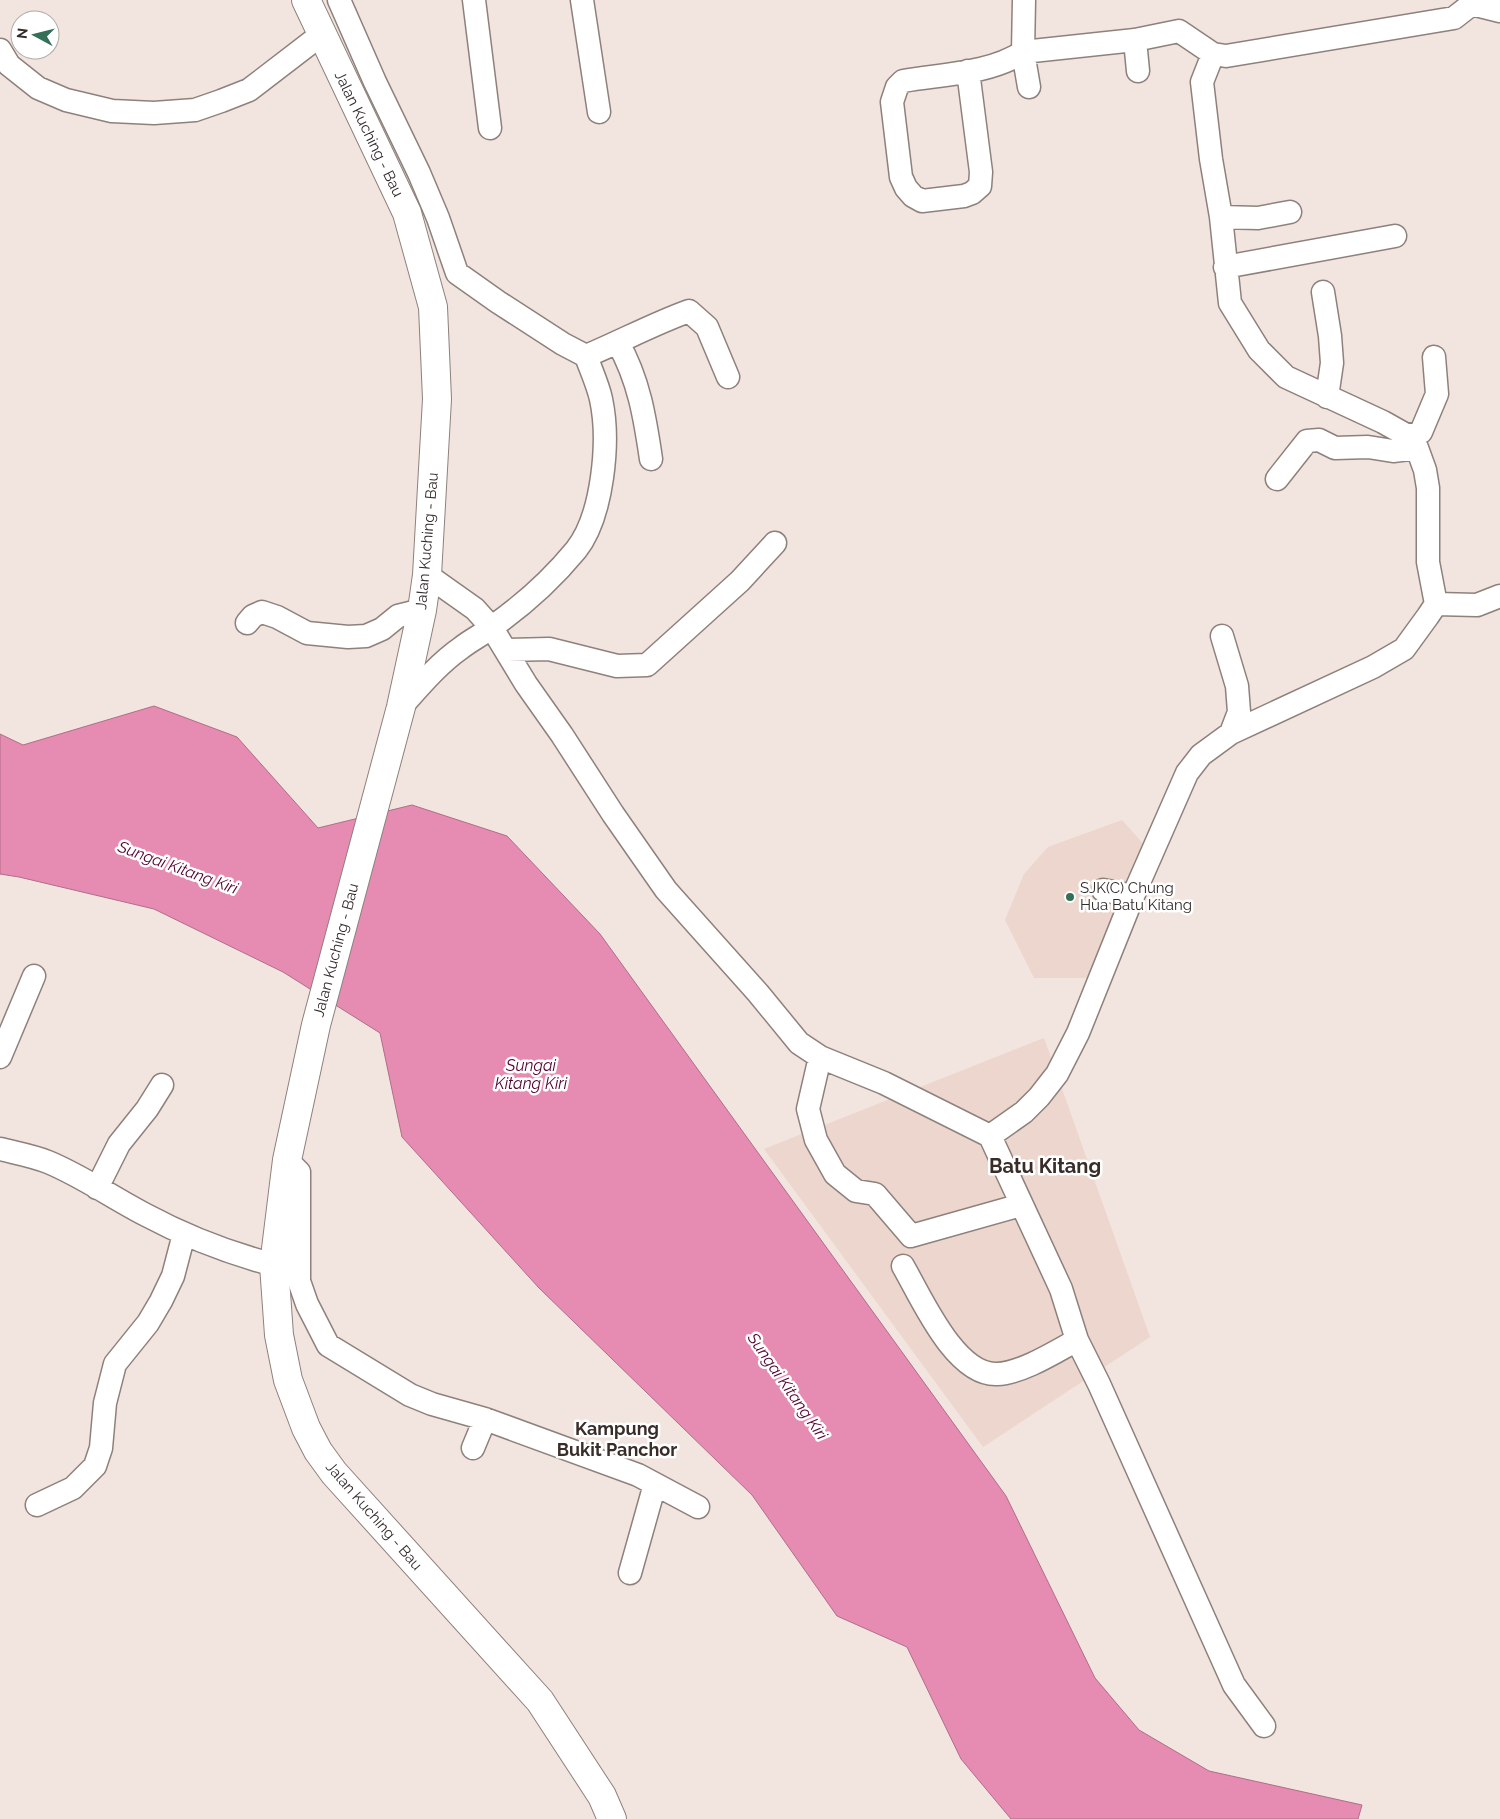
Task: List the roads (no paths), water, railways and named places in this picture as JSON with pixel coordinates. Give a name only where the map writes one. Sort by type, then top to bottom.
[{"type":"main road","name":"Jalan Kuching - Bau","points":[[306,0],[407,213],[433,307],[436,399],[427,575],[422,610],[401,707],[316,1025],[287,1160],[274,1265],[279,1335],[288,1380],[306,1428],[318,1451],[334,1473],[540,1701],[602,1796],[612,1819]]},
{"type":"street","points":[[339,0],[375,82],[427,191],[457,272],[498,302],[586,356],[601,399],[605,443],[601,485],[591,522],[577,549],[537,590],[492,628],[460,648],[423,682],[401,707]]},
{"type":"street","points":[[474,0],[490,128]]},
{"type":"street","points":[[582,0],[599,112]]},
{"type":"street","points":[[1024,0],[1023,52],[1029,87]]},
{"type":"street","points":[[968,72],[981,172],[980,186],[972,193],[964,196],[922,201],[913,196],[906,188],[902,177],[892,102],[897,87],[904,81],[968,72],[1008,61],[1023,52],[1134,40],[1179,31],[1213,54],[1226,56],[1454,18],[1472,2],[1500,11]]},
{"type":"street","points":[[0,50],[9,65],[38,88],[59,97],[112,111],[154,113],[195,110],[249,90],[322,34]]},
{"type":"street","points":[[1134,40],[1138,71]]},
{"type":"street","points":[[990,1136],[1024,1112],[1057,1074],[1078,1033],[1132,896],[1187,773],[1201,755],[1231,733],[1373,667],[1404,649],[1436,604],[1428,562],[1428,488],[1425,470],[1413,442],[1383,422],[1286,377],[1259,350],[1230,303],[1221,217],[1211,159],[1202,82],[1213,54]]},
{"type":"street","points":[[1221,217],[1258,218],[1290,212]]},
{"type":"street","points":[[1225,267],[1395,236]]},
{"type":"street","points":[[1323,292],[1332,362],[1327,397]]},
{"type":"street","points":[[586,356],[618,343],[662,321],[689,311],[707,326],[728,377]]},
{"type":"street","points":[[618,343],[629,363],[638,388],[644,411],[651,459]]},
{"type":"street","points":[[1277,479],[1308,441],[1319,440],[1335,448],[1368,447],[1393,451],[1413,442],[1421,432],[1437,394],[1434,357]]},
{"type":"street","points":[[507,650],[550,649],[617,666],[647,665],[740,581],[775,543]]},
{"type":"street","points":[[427,575],[475,609],[492,628],[526,684],[562,734],[613,814],[666,890],[758,993],[799,1043],[820,1057],[884,1084],[990,1136],[1061,1289],[1077,1340],[1099,1384],[1234,1685],[1264,1726]]},
{"type":"street","points":[[1477,605],[1500,596]]},
{"type":"street","points":[[1436,604],[1477,605],[1500,612]]},
{"type":"street","points":[[247,623],[253,616],[262,612],[277,617],[307,633],[348,637],[366,636],[382,629],[398,616],[422,610]]},
{"type":"street","points":[[1222,636],[1237,686],[1239,712],[1231,733]]},
{"type":"street","points":[[1103,890],[1132,896]]},
{"type":"street","points":[[0,1057],[34,976]]},
{"type":"street","points":[[820,1057],[808,1109],[816,1140],[835,1174],[856,1191],[875,1194],[912,1236],[1021,1205]]},
{"type":"street","points":[[97,1188],[119,1144],[148,1109],[162,1085]]},
{"type":"street","points":[[0,1149],[46,1162],[72,1173],[146,1216],[184,1234],[241,1256],[274,1265]]},
{"type":"street","points":[[287,1160],[299,1172],[299,1281],[307,1304],[328,1345],[410,1395],[432,1404],[486,1419],[638,1475],[698,1506]]},
{"type":"street","points":[[37,1505],[73,1488],[96,1466],[102,1448],[105,1403],[114,1364],[148,1323],[161,1301],[173,1276],[184,1234]]},
{"type":"street","points":[[903,1266],[945,1340],[960,1358],[979,1371],[996,1374],[1013,1371],[1077,1340]]},
{"type":"street","points":[[473,1448],[486,1419]]},
{"type":"street","points":[[630,1573],[655,1484]]},
{"type":"water","name":"Sungai Kitang Kiri","points":[[154,706],[237,737],[318,828],[412,805],[507,836],[600,934],[1006,1496],[1095,1678],[1139,1730],[1209,1771],[1362,1805],[1358,1819],[1011,1819],[961,1759],[907,1647],[837,1616],[752,1495],[539,1288],[402,1137],[380,1033],[283,972],[154,909],[0,874],[0,734],[23,745]]},
{"type":"place","name":"SJK(C) Chung Hua Batu Kitang","points":[[1070,897]]},
{"type":"district","name":"Batu Kitang","points":[[1045,1166]]},
{"type":"district","name":"Kampung Bukit Panchor","points":[[617,1439]]}]
